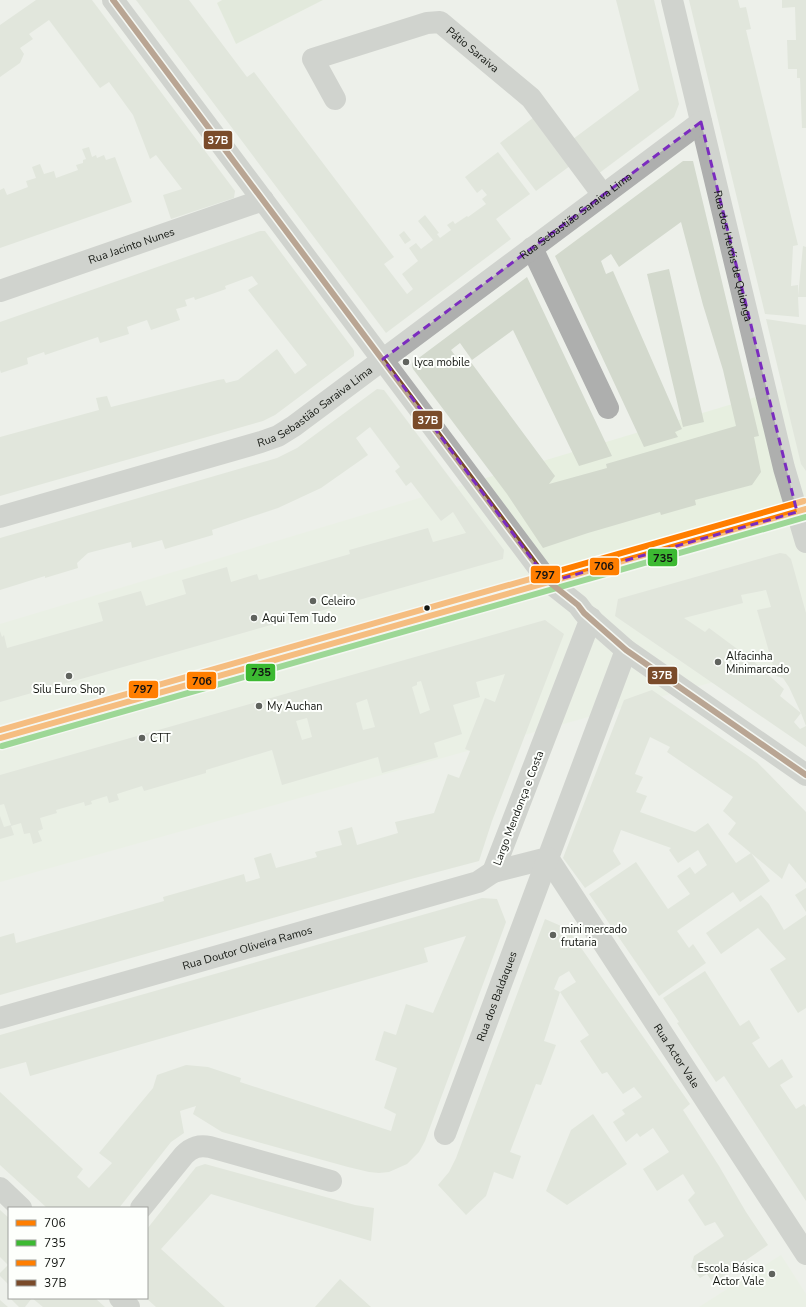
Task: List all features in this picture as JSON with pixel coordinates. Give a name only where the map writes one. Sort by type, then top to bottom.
[{"type":"main road","points":[[0,738],[802,511]]},
{"type":"street","points":[[113,0],[549,582],[578,605],[584,613],[626,650],[806,775]]},
{"type":"street","name":"Rua dos Heróis de Quionga","points":[[672,0],[784,468],[802,511],[806,542]]},
{"type":"street","name":"Pátio Saraiva","points":[[335,99],[313,59],[427,23],[440,22],[531,98],[603,195]]},
{"type":"street","name":"Rua Sebastião Saraiva Lima","points":[[0,517],[270,439],[294,426],[701,122]]},
{"type":"street","name":"Rua Jacinto Nunes","points":[[0,291],[263,200]]},
{"type":"street","points":[[532,248],[608,408]]},
{"type":"street","name":"Largo Mendonça e Costa","points":[[493,872],[591,618]]},
{"type":"street","points":[[548,858],[626,650]]},
{"type":"street","name":"Largo Mendonça e Costa","points":[[493,872],[548,858]]},
{"type":"street","name":"Rua dos Baldaques","points":[[445,1134],[548,858]]},
{"type":"street","name":"Rua Actor Vale","points":[[548,858],[806,1254]]},
{"type":"street","name":"Rua Doutor Oliveira Ramos","points":[[0,1018],[478,882],[493,872]]},
{"type":"street","points":[[142,1207],[184,1154],[196,1146],[210,1147],[331,1180]]},
{"type":"street","points":[[0,1188],[20,1207]]},
{"type":"street","points":[[121,1299],[130,1307]]},
{"type":"highlighted area","points":[[701,122],[797,512],[549,582],[383,359]]},
{"type":"shaded area","points":[[222,0],[323,0],[236,44],[217,3]]},
{"type":"shaded area","points":[[806,382],[806,656],[0,882],[0,624]]},
{"type":"shaded area","name":"Escola Básica Actor Vale","points":[[781,1255],[806,1294],[806,1307],[699,1307]]},
{"type":"building","points":[[36,0],[92,0],[235,191],[234,198],[171,219],[163,195],[182,189],[156,155],[150,159],[133,115],[109,82],[100,88],[49,20],[29,34],[33,39],[20,48],[24,54],[20,63],[0,77],[0,25]]},
{"type":"building","points":[[136,0],[189,0],[247,77],[254,72],[394,257],[384,264],[407,294],[413,289],[402,274],[418,261],[409,248],[416,243],[421,249],[433,240],[418,221],[425,215],[439,233],[437,234],[440,238],[451,230],[447,225],[453,221],[455,224],[467,216],[468,217],[486,204],[482,199],[487,195],[482,189],[477,193],[465,177],[498,152],[530,194],[496,219],[511,239],[386,333]]},
{"type":"building","points":[[616,0],[654,0],[679,104],[674,117],[594,177],[569,142],[639,90]]},
{"type":"building","points":[[689,0],[738,0],[740,8],[746,7],[751,29],[746,30],[798,245],[793,246],[791,286],[798,285],[798,296],[803,246],[806,247],[806,297],[798,297],[799,317],[765,314]]},
{"type":"building","points":[[782,0],[806,0],[806,128],[802,128],[800,78],[797,78],[797,69],[788,69],[787,40],[796,40],[795,7],[782,8]]},
{"type":"building","points":[[538,114],[574,163],[536,191],[500,143]]},
{"type":"building","points":[[89,147],[92,157],[96,155],[97,158],[104,155],[106,160],[115,157],[132,202],[0,248],[0,190],[4,188],[7,195],[28,187],[26,181],[36,178],[32,167],[40,164],[44,174],[54,171],[56,178],[78,170],[76,165],[83,163],[83,160],[86,159],[82,149]]},
{"type":"building","points":[[683,161],[693,161],[759,436],[754,437],[761,472],[752,485],[695,500],[696,505],[661,515],[660,512],[543,548],[507,494],[413,369],[412,363],[527,277],[612,456],[579,466],[513,330],[472,360],[460,343],[451,350],[463,366],[470,361],[555,476],[549,484],[607,468],[606,464],[736,426],[723,370],[703,305],[681,222],[619,267],[611,254],[601,261],[606,274],[613,271],[682,429],[675,432],[678,437],[644,447],[555,256]]},
{"type":"building","points":[[260,231],[265,231],[353,349],[354,356],[275,415],[263,421],[0,496],[0,437],[99,410],[96,398],[107,396],[111,407],[218,380],[224,379],[226,383],[238,380],[277,349],[295,374],[307,365],[248,290],[258,284],[252,276],[225,286],[226,289],[195,300],[194,297],[185,300],[187,306],[176,309],[180,320],[151,330],[147,320],[127,327],[129,334],[100,343],[98,337],[45,355],[44,352],[27,358],[28,364],[1,373],[0,322]]},
{"type":"building","points":[[404,231],[411,240],[405,244],[399,235]]},
{"type":"building","points":[[669,269],[704,422],[683,427],[647,274]]},
{"type":"building","points":[[766,319],[806,325],[806,471],[801,464]]},
{"type":"building","points":[[377,389],[384,390],[504,550],[503,559],[0,702],[0,631],[2,637],[4,635],[7,648],[103,621],[98,603],[141,591],[146,606],[186,594],[182,580],[227,567],[231,582],[257,574],[259,580],[350,554],[349,550],[428,528],[433,542],[466,533],[453,512],[441,521],[411,482],[406,486],[395,471],[400,467],[370,427],[356,438],[368,455],[321,488],[278,508],[212,530],[213,535],[165,549],[162,540],[132,548],[131,542],[88,553],[77,563],[78,568],[45,578],[45,576],[0,590],[0,538],[277,458],[297,448]]},
{"type":"building","points":[[780,553],[786,554],[791,559],[806,613],[806,726],[806,747],[615,616],[618,599]],"holes":[[[766,590],[771,607],[757,610],[776,676],[783,678],[789,687],[801,713],[780,696],[784,689],[752,660],[709,628],[705,632],[684,618],[743,603],[741,595]],[[801,713],[806,726],[800,729],[794,722]]]},
{"type":"building","points":[[545,620],[564,634],[492,821],[479,861],[0,995],[0,937],[14,933],[16,943],[164,901],[163,897],[244,874],[246,882],[260,878],[254,858],[271,853],[276,868],[317,857],[315,852],[342,845],[338,831],[352,827],[357,845],[398,833],[395,822],[434,813],[448,774],[459,778],[470,751],[465,749],[485,698],[495,702],[505,674],[476,682],[480,697],[453,705],[462,734],[434,743],[438,757],[382,773],[378,757],[282,785],[272,750],[206,770],[206,773],[144,791],[142,786],[117,794],[119,800],[109,803],[107,796],[91,801],[92,804],[85,806],[84,802],[56,810],[57,813],[40,818],[43,829],[38,831],[42,841],[33,844],[30,833],[24,834],[21,823],[11,826],[14,835],[0,839],[0,816],[4,827],[11,825],[4,804],[0,805],[0,775]],"holes":[[[421,681],[430,710],[420,714],[412,687],[417,685],[417,682]],[[367,699],[375,727],[363,730],[356,703]],[[307,718],[312,737],[302,740],[296,721]]]},
{"type":"building","points":[[652,690],[757,762],[806,812],[806,883],[789,863],[782,879],[751,853],[770,881],[740,902],[733,892],[677,931],[689,948],[693,944],[706,963],[659,996],[589,894],[636,862],[668,909],[690,894],[677,876],[690,867],[695,874],[707,865],[698,850],[678,863],[669,850],[671,848],[621,830],[613,851],[621,864],[585,888],[563,858],[624,700]],"holes":[[[650,737],[670,747],[667,752],[733,797],[723,811],[736,823],[728,834],[751,853],[736,863],[708,823],[695,832],[640,812],[647,796],[636,792],[643,777],[635,774]]]},
{"type":"building","points":[[806,888],[806,912],[795,895]]},
{"type":"building","points":[[761,895],[769,904],[784,930],[806,915],[806,1008],[798,1013],[770,969],[786,959],[758,928],[721,954],[706,933]]},
{"type":"building","points":[[482,898],[497,899],[506,922],[425,1141],[419,1152],[407,1164],[389,1172],[369,1172],[348,1167],[222,1132],[193,1114],[196,1106],[180,1111],[184,1133],[171,1142],[120,1207],[46,1207],[0,1165],[0,1092],[83,1169],[77,1177],[89,1188],[112,1163],[99,1153],[153,1088],[157,1075],[186,1065],[208,1067],[241,1078],[240,1082],[391,1131],[396,1114],[384,1108],[397,1068],[375,1060],[384,1031],[396,1035],[406,1004],[433,1013],[466,936],[424,948],[428,962],[30,1076],[26,1062],[0,1069],[0,1035]]},
{"type":"building","points":[[545,919],[568,929],[690,1104],[683,1110],[768,1245],[713,1283],[707,1274],[700,1278],[691,1267],[694,1256],[724,1236],[715,1222],[705,1226],[688,1200],[695,1193],[683,1174],[657,1191],[643,1169],[669,1152],[653,1128],[640,1137],[637,1133],[626,1142],[613,1122],[625,1114],[622,1110],[642,1097],[634,1087],[623,1094],[607,1072],[602,1074],[580,1041],[589,1035],[560,992],[544,1041],[556,1045],[541,1085],[536,1084],[510,1152],[521,1156],[513,1179],[494,1172],[486,1196],[466,1215],[438,1185],[449,1172],[456,1158]],"holes":[[[569,971],[576,982],[560,992],[554,989],[559,977]]]},
{"type":"building","points":[[705,971],[740,1026],[749,1020],[760,1038],[752,1043],[769,1068],[782,1059],[793,1077],[780,1085],[796,1109],[804,1104],[806,1107],[806,1201],[724,1076],[716,1082],[677,1023],[679,1022],[663,998]]},
{"type":"building","points":[[593,1114],[627,1164],[567,1205],[546,1191],[571,1130]]},
{"type":"building","points":[[205,1164],[355,1205],[374,1208],[371,1241],[211,1194],[161,1249],[225,1307],[156,1307],[147,1299],[148,1228],[196,1167]]},
{"type":"building","points":[[0,1210],[8,1217],[8,1265],[0,1257]]},
{"type":"building","points":[[8,1265],[8,1284],[0,1276],[0,1273]]},
{"type":"building","points":[[340,1279],[371,1307],[315,1307]]},
{"type":"building","points":[[11,1299],[31,1299],[25,1307],[19,1307]]},
{"type":"building","points":[[33,1299],[96,1299],[105,1307],[43,1307]]},
{"type":"building","points":[[0,1300],[8,1307],[0,1307]]},
{"type":"transit line","name":"37B","points":[[113,0],[549,582],[578,605],[584,613],[626,650],[806,775]]},
{"type":"transit line","name":"797","points":[[0,730],[804,501]]},
{"type":"transit line","name":"706","points":[[0,738],[806,509]]},
{"type":"transit line","name":"735","points":[[2,746],[806,517]]},
{"type":"place","name":"lyca mobile","points":[[406,362]]},
{"type":"place","name":"Celeiro","points":[[313,601]]},
{"type":"place","name":"Aqui Tem Tudo","points":[[254,618]]},
{"type":"place","name":"Alfacinha Minimarcado","points":[[718,662]]},
{"type":"place","name":"Silu Euro Shop","points":[[69,676]]},
{"type":"place","name":"My Auchan","points":[[259,706]]},
{"type":"place","name":"CTT","points":[[142,738]]},
{"type":"place","name":"mini mercado frutaria","points":[[553,935]]},
{"type":"place","name":"Escola Básica Actor Vale","points":[[772,1274]]}]
